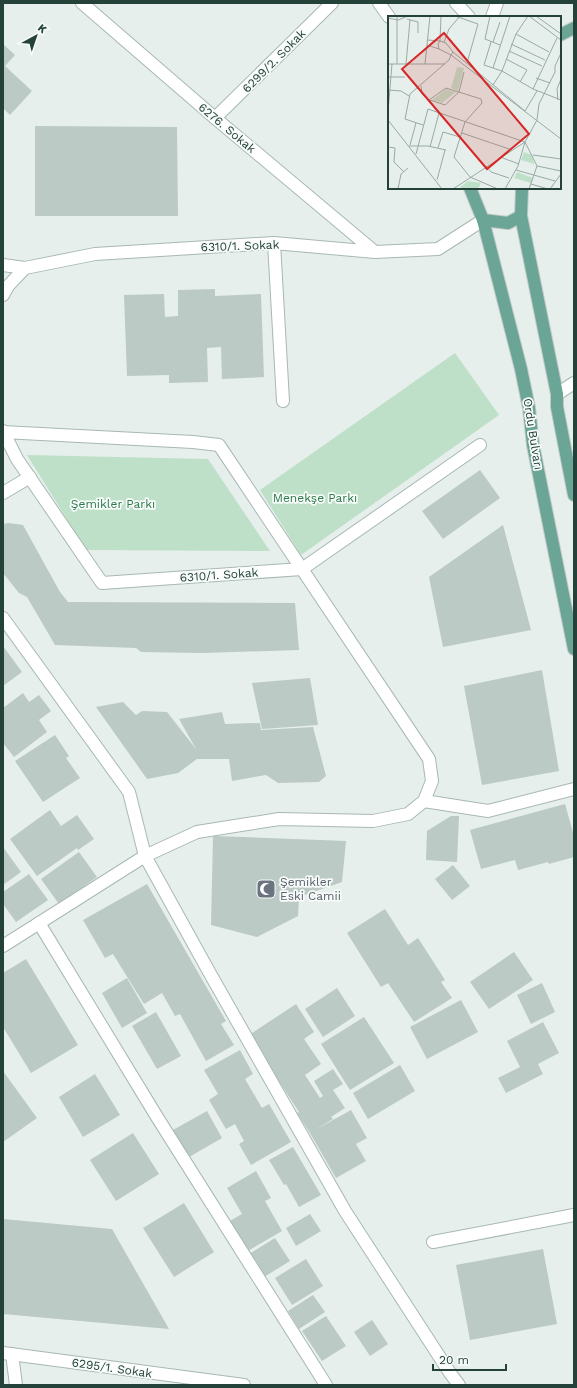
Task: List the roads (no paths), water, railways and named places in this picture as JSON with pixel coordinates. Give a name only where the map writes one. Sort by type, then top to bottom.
[{"type":"main road","points":[[561,34],[574,28]]},
{"type":"main road","name":"Ordu Bulvarı","points":[[470,189],[483,220],[521,369],[529,408],[534,445],[574,649]]},
{"type":"main road","points":[[522,189],[521,216],[557,394],[557,407],[574,495]]},
{"type":"main road","points":[[483,220],[508,223],[521,216]]},
{"type":"street","name":"6276. Sokak","points":[[82,3],[215,118],[375,252]]},
{"type":"street","name":"6299/2. Sokak","points":[[215,118],[332,3]]},
{"type":"street","points":[[378,3],[388,16]]},
{"type":"street","points":[[456,3],[468,16]]},
{"type":"street","points":[[492,16],[497,3]]},
{"type":"street","name":"6310/1. Sokak","points":[[3,265],[25,268],[95,254],[274,243],[375,252],[438,249],[483,220]]},
{"type":"street","points":[[274,243],[283,400]]},
{"type":"street","points":[[3,295],[8,286],[25,268]]},
{"type":"street","points":[[557,394],[574,383]]},
{"type":"street","points":[[3,431],[219,445],[428,759],[432,781],[424,801],[408,814],[373,821],[279,819],[198,832],[145,856],[4,944]]},
{"type":"street","name":"6310/1. Sokak","points":[[3,431],[17,459],[102,583],[302,569]]},
{"type":"street","points":[[302,569],[480,445]]},
{"type":"street","points":[[3,493],[30,477]]},
{"type":"street","points":[[3,618],[129,792],[145,856],[212,977],[345,1211],[458,1385]]},
{"type":"street","points":[[424,801],[488,811],[574,789]]},
{"type":"street","points":[[39,923],[157,1117],[326,1385]]},
{"type":"street","points":[[433,1242],[574,1215]]},
{"type":"street","points":[[8,1354],[16,1385]]},
{"type":"street","name":"6295/1. Sokak","points":[[8,1354],[189,1381],[244,1385]]},
{"type":"place","name":"Şemikler Eski Camii","points":[[266,889]]},
{"type":"park label","name":"Menekşe Parkı","points":[[315,498]]},
{"type":"park label","name":"Şemikler Parkı","points":[[113,504]]}]
